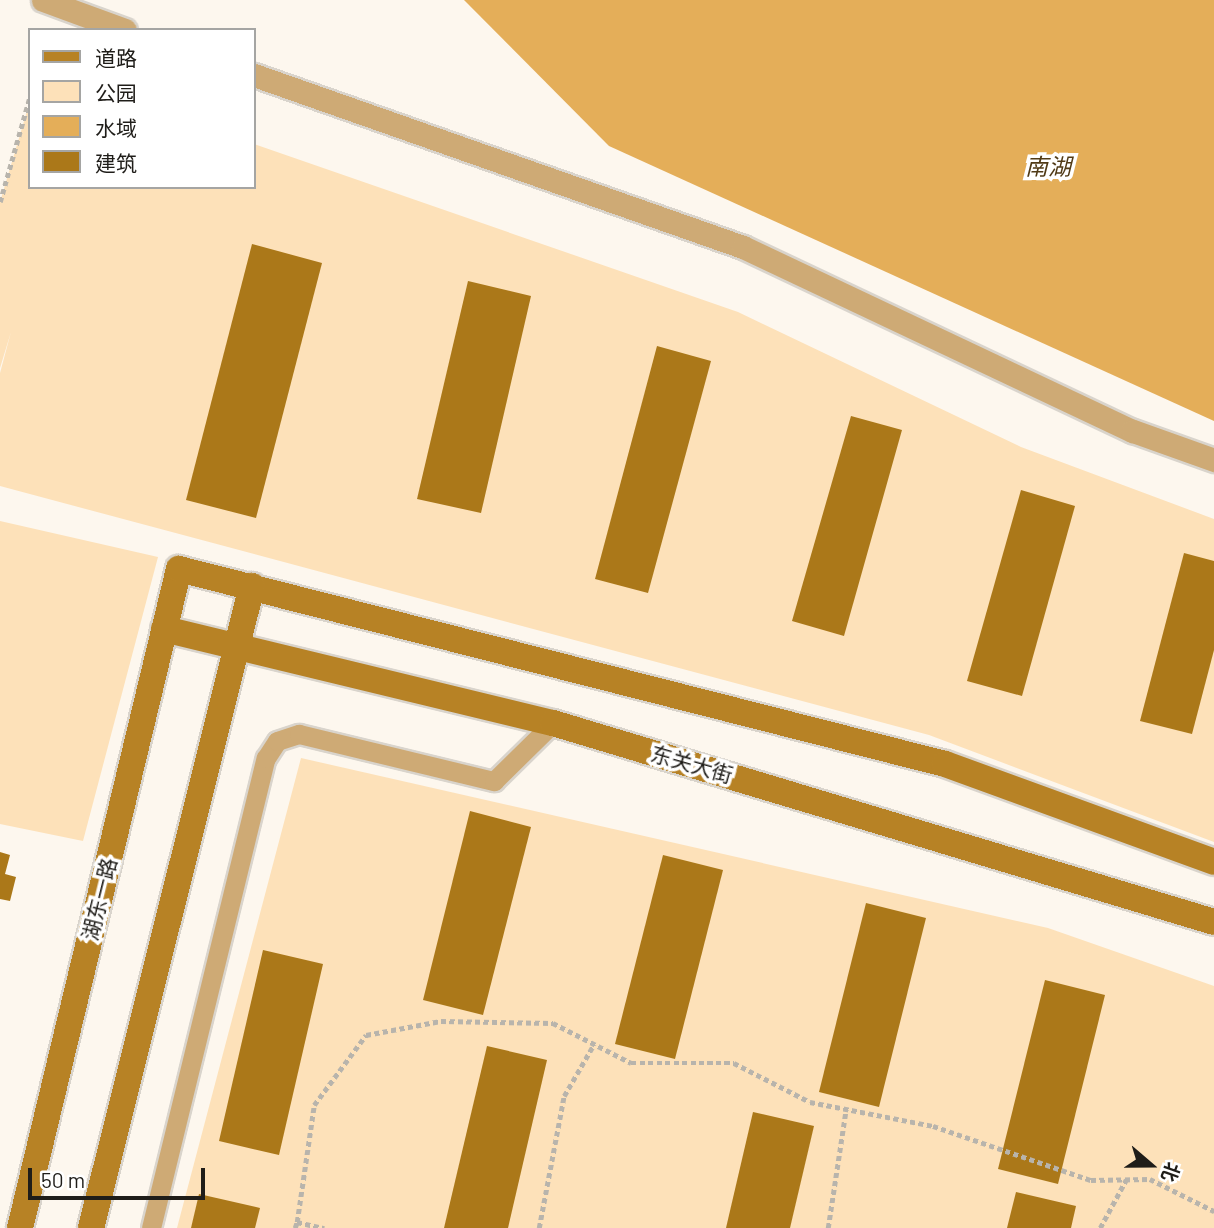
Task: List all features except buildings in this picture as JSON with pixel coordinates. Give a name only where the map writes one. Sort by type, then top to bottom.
[{"type":"main road","name":"湖东一路","points":[[20,1228],[178,569],[251,586]]},
{"type":"main road","points":[[91,1228],[238,648],[251,586],[945,764],[1214,862]]},
{"type":"main road","name":"东关大街","points":[[164,629],[553,723],[1214,922]]},
{"type":"street","points":[[43,0],[120,28]]},
{"type":"street","points":[[256,76],[743,247],[1133,431],[1214,460]]},
{"type":"street","points":[[152,1228],[266,758],[277,741],[299,734],[494,781],[553,723]]},
{"type":"path","points":[[0,202],[28,103]]},
{"type":"path","points":[[295,1228],[314,1105],[366,1035],[441,1021],[553,1023],[631,1063],[734,1063],[810,1102],[933,1126],[1091,1180],[1150,1180],[1214,1211]]},
{"type":"path","points":[[539,1228],[564,1096],[594,1044]]},
{"type":"path","points":[[828,1228],[846,1109]]},
{"type":"path","points":[[1100,1228],[1126,1180]]},
{"type":"path","points":[[297,1222],[324,1228]]},
{"type":"green space","points":[[28,108],[28,189],[256,189],[256,145],[738,312],[1021,447],[1214,519],[1214,842],[929,735],[0,486],[0,373],[11,332],[0,368],[0,202]]},
{"type":"green space","points":[[0,521],[158,557],[83,841],[0,824]]},
{"type":"green space","points":[[301,758],[1048,928],[1214,986],[1214,1228],[177,1228]]},
{"type":"water","name":"南湖","points":[[464,0],[1214,0],[1214,421],[609,146]]}]
